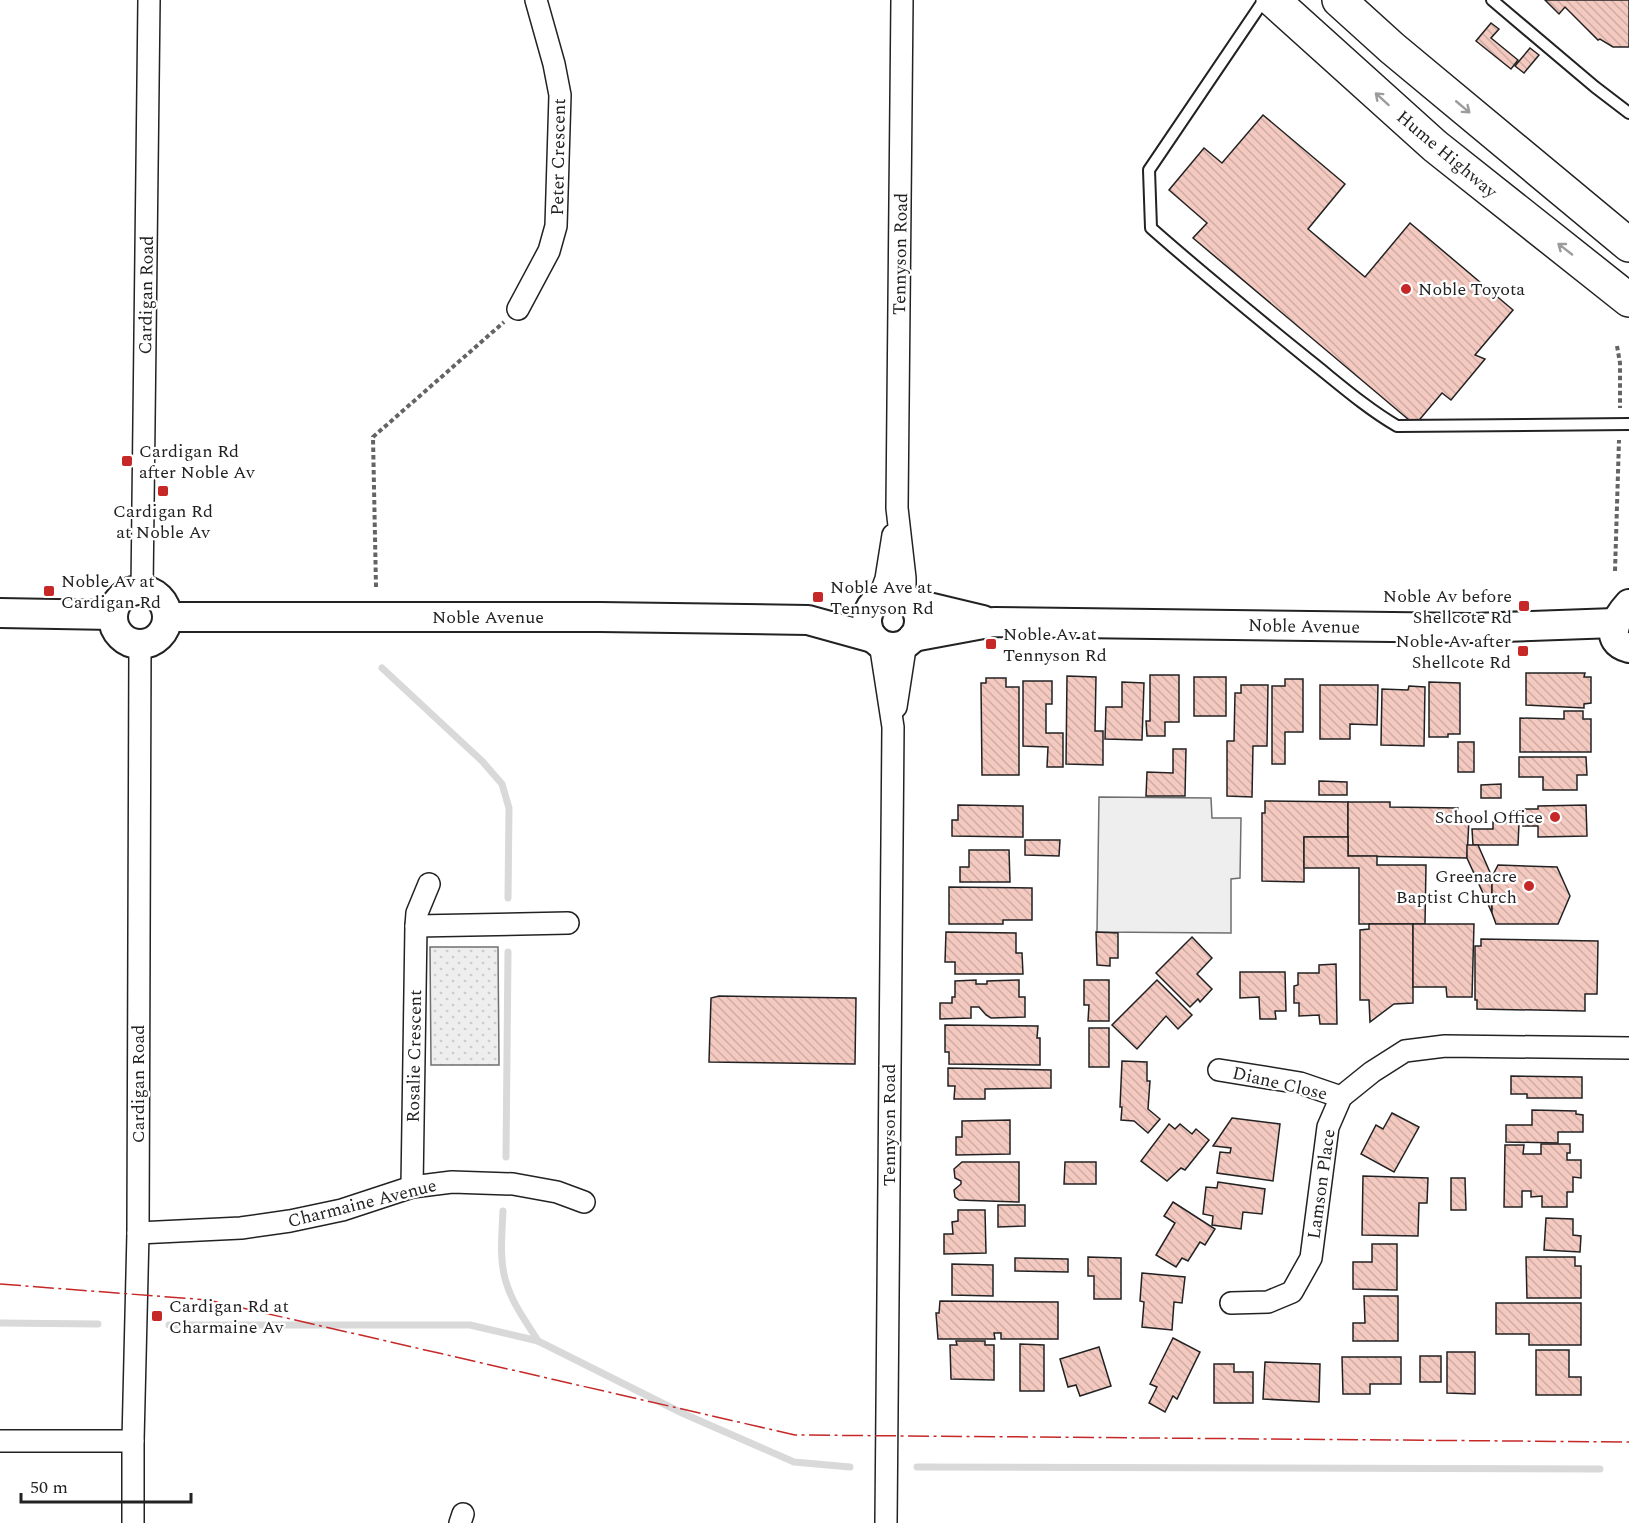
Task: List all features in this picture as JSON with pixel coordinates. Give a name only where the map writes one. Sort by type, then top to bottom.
[{"type":"highway","name":"Hume Highway","points":[[1273,0],[1435,146],[1629,300]]},
{"type":"highway","points":[[1339,0],[1392,48],[1629,245]]},
{"type":"street","name":"Cardigan Road","points":[[142,590],[149,0]]},
{"type":"street","name":"Peter Crescent","points":[[518,309],[549,251],[556,226],[560,95],[536,0]]},
{"type":"street","name":"Tennyson Road","points":[[892,601],[905,578],[897,508],[902,0]]},
{"type":"street","points":[[142,590],[160,599],[167,617],[164,630],[159,637],[148,644],[140,645],[127,642],[119,635],[113,624],[113,615],[117,602],[123,596],[142,590]]},
{"type":"street","points":[[892,601],[917,611],[918,620],[917,629],[893,640],[868,630],[867,621],[868,612],[892,601]]},
{"type":"street","name":"Noble Avenue","points":[[808,620],[892,601],[993,622]]},
{"type":"street","points":[[0,613],[113,615]]},
{"type":"street","points":[[1622,613],[1613,629],[1616,639],[1624,647],[1629,648]]},
{"type":"street","name":"Noble Avenue","points":[[167,617],[600,617],[808,620],[893,640],[993,622],[1473,628],[1622,613]]},
{"type":"street","name":"Tennyson Road","points":[[886,1523],[893,640]]},
{"type":"street","name":"Cardigan Road","points":[[133,1523],[138,1233],[140,645]]},
{"type":"street","name":"Rosalie Crescent","points":[[411,1187],[416,926],[417,913],[429,884]]},
{"type":"street","points":[[416,926],[568,923]]},
{"type":"street","name":"Lamson Place","points":[[1231,1303],[1268,1302],[1292,1292],[1311,1258],[1328,1127],[1341,1097],[1372,1072],[1405,1052],[1445,1046],[1629,1048]]},
{"type":"street","name":"Diane Close","points":[[1219,1070],[1300,1083],[1341,1097]]},
{"type":"street","name":"Charmaine Avenue","points":[[138,1233],[242,1228],[290,1221],[342,1210],[411,1187],[452,1182],[513,1184],[557,1191],[584,1202]]},
{"type":"street","points":[[0,1441],[133,1441]]},
{"type":"lane","points":[[1264,0],[1149,170],[1151,228],[1294,348],[1379,416],[1397,426],[1624,424]]},
{"type":"lane","points":[[1492,0],[1629,113]]},
{"type":"path","points":[[376,587],[374,436],[518,309]]},
{"type":"path","points":[[1615,571],[1624,424],[1617,346]]},
{"type":"shaded area","points":[[1099,797],[1211,798],[1212,818],[1241,818],[1240,878],[1231,879],[1231,933],[1097,932]]},
{"type":"shaded area","points":[[430,947],[498,947],[499,1065],[431,1065]]},
{"type":"building","points":[[1545,0],[1629,0],[1629,47],[1613,47],[1598,40],[1565,7],[1559,14]]},
{"type":"building","points":[[1491,23],[1499,29],[1491,38],[1518,60],[1511,69],[1476,41]]},
{"type":"building","points":[[1530,48],[1539,55],[1524,73],[1515,66]]},
{"type":"building","points":[[1263,115],[1345,184],[1308,229],[1365,277],[1410,223],[1513,310],[1475,355],[1485,359],[1451,400],[1442,393],[1415,425],[1193,238],[1207,223],[1169,190],[1204,148],[1222,163]]},
{"type":"building","points":[[1526,673],[1585,673],[1584,677],[1591,677],[1591,703],[1584,704],[1584,708],[1526,705]]},
{"type":"building","points":[[1150,675],[1179,675],[1179,722],[1165,722],[1165,736],[1147,736],[1146,721],[1150,721]]},
{"type":"building","points":[[1067,676],[1096,677],[1095,731],[1103,731],[1103,765],[1066,764]]},
{"type":"building","points":[[1194,677],[1226,677],[1226,716],[1194,716]]},
{"type":"building","points":[[986,678],[1006,678],[1006,687],[1019,687],[1019,775],[982,775],[981,683],[986,683]]},
{"type":"building","points":[[1285,679],[1303,679],[1303,732],[1285,732],[1285,764],[1272,764],[1272,686],[1285,686]]},
{"type":"building","points":[[1023,681],[1052,681],[1052,704],[1046,704],[1046,733],[1063,733],[1063,767],[1047,767],[1048,747],[1023,746]]},
{"type":"building","points":[[1122,682],[1144,683],[1142,740],[1105,739],[1106,707],[1122,707]]},
{"type":"building","points":[[1429,682],[1460,683],[1460,734],[1448,734],[1448,737],[1429,737]]},
{"type":"building","points":[[1241,685],[1268,685],[1267,746],[1253,746],[1252,797],[1227,796],[1227,741],[1234,741],[1235,693],[1241,693]]},
{"type":"building","points":[[1320,685],[1378,685],[1377,725],[1350,724],[1350,739],[1320,739]]},
{"type":"building","points":[[1409,686],[1425,687],[1424,746],[1381,745],[1382,689],[1408,690]]},
{"type":"building","points":[[1564,711],[1583,711],[1583,719],[1591,719],[1591,752],[1520,752],[1520,718],[1564,719]]},
{"type":"building","points":[[1458,742],[1474,742],[1474,772],[1458,772]]},
{"type":"building","points":[[1173,749],[1186,749],[1185,796],[1146,796],[1147,772],[1173,773]]},
{"type":"building","points":[[1519,757],[1586,757],[1587,775],[1577,775],[1577,790],[1543,790],[1543,777],[1519,777]]},
{"type":"building","points":[[1319,781],[1347,782],[1347,795],[1319,795]]},
{"type":"building","points":[[1501,784],[1501,798],[1481,798],[1481,785]]},
{"type":"building","points":[[1265,801],[1348,802],[1348,837],[1304,837],[1304,882],[1262,881],[1262,813],[1265,813]]},
{"type":"building","points":[[1348,802],[1390,802],[1390,807],[1458,808],[1458,819],[1469,819],[1467,858],[1348,856]]},
{"type":"building","points":[[958,805],[1023,806],[1023,837],[952,836],[952,820],[958,820]]},
{"type":"building","name":"School Office","points":[[1586,805],[1587,836],[1538,837],[1538,826],[1523,826],[1523,809],[1538,809],[1538,806]]},
{"type":"building","points":[[1493,822],[1519,823],[1518,845],[1473,845],[1472,829],[1493,829]]},
{"type":"building","points":[[1304,837],[1348,837],[1348,856],[1377,856],[1377,865],[1426,865],[1425,924],[1359,924],[1359,868],[1304,868]]},
{"type":"building","points":[[1025,840],[1060,840],[1059,856],[1025,855]]},
{"type":"building","points":[[1467,845],[1478,845],[1492,877],[1492,913],[1467,858]]},
{"type":"building","points":[[969,850],[1009,850],[1010,882],[960,882],[960,867],[969,867]]},
{"type":"building","name":"Greenacre Baptist Church","points":[[1498,865],[1557,867],[1570,896],[1558,924],[1496,924],[1492,913],[1492,877]]},
{"type":"building","points":[[949,887],[1032,888],[1032,920],[1003,920],[1003,924],[949,924]]},
{"type":"building","points":[[1369,924],[1413,924],[1413,1003],[1394,1004],[1370,1022],[1369,1000],[1360,1000],[1360,930],[1369,929]]},
{"type":"building","points":[[1413,924],[1474,924],[1472,997],[1447,997],[1446,987],[1413,987]]},
{"type":"building","points":[[946,932],[1016,933],[1016,953],[1022,953],[1023,974],[955,974],[955,962],[945,962]]},
{"type":"building","points":[[1096,932],[1118,933],[1118,958],[1110,958],[1110,966],[1097,965]]},
{"type":"building","points":[[1192,937],[1212,958],[1197,974],[1212,989],[1200,1002],[1198,999],[1190,1007],[1156,973]]},
{"type":"building","points":[[1481,939],[1598,941],[1597,994],[1585,994],[1585,1011],[1477,1009],[1475,946],[1481,946]]},
{"type":"building","points":[[1336,964],[1337,1024],[1320,1024],[1319,1015],[1299,1016],[1299,1003],[1294,1003],[1294,986],[1298,985],[1298,973],[1319,973],[1319,965]]},
{"type":"building","points":[[1240,972],[1285,972],[1286,1011],[1275,1011],[1276,1019],[1260,1019],[1259,997],[1240,998]]},
{"type":"building","points":[[976,980],[976,984],[987,984],[987,981],[1019,980],[1019,997],[1025,997],[1025,1017],[991,1018],[979,1007],[971,1007],[971,1018],[940,1019],[940,1003],[952,1003],[952,997],[955,997],[955,981]]},
{"type":"building","points":[[1084,980],[1109,980],[1109,1021],[1088,1021],[1089,1005],[1084,1005]]},
{"type":"building","points":[[1157,980],[1192,1015],[1178,1029],[1166,1016],[1137,1049],[1112,1025]]},
{"type":"building","points":[[719,996],[856,998],[855,1064],[709,1062],[711,998]]},
{"type":"building","points":[[945,1025],[1038,1026],[1040,1065],[949,1064],[949,1052],[945,1052]]},
{"type":"building","points":[[1089,1028],[1109,1028],[1109,1067],[1089,1067]]},
{"type":"building","points":[[1122,1061],[1147,1062],[1147,1081],[1150,1081],[1148,1109],[1160,1119],[1148,1133],[1134,1121],[1121,1120]]},
{"type":"building","points":[[948,1068],[1051,1070],[1051,1088],[985,1089],[985,1099],[954,1099],[955,1086],[948,1086]]},
{"type":"building","points":[[1511,1076],[1582,1077],[1582,1098],[1527,1098],[1527,1094],[1511,1094]]},
{"type":"building","points":[[1532,1110],[1576,1111],[1576,1114],[1583,1115],[1583,1132],[1558,1132],[1558,1143],[1506,1142],[1506,1125],[1532,1125]]},
{"type":"building","points":[[1392,1113],[1419,1127],[1394,1172],[1361,1154],[1376,1125],[1383,1129]]},
{"type":"building","points":[[1232,1118],[1280,1124],[1273,1181],[1217,1173],[1220,1152],[1230,1153],[1231,1148],[1213,1146]]},
{"type":"building","points":[[1010,1120],[1010,1154],[956,1155],[956,1137],[962,1137],[962,1121]]},
{"type":"building","points":[[1169,1124],[1175,1129],[1180,1124],[1192,1134],[1196,1129],[1209,1140],[1185,1170],[1181,1168],[1167,1181],[1141,1161]]},
{"type":"building","points":[[1541,1144],[1570,1144],[1567,1160],[1581,1160],[1581,1178],[1573,1177],[1573,1192],[1567,1192],[1567,1207],[1542,1207],[1542,1196],[1531,1197],[1531,1191],[1522,1191],[1522,1207],[1504,1207],[1505,1145],[1524,1145],[1523,1154],[1541,1154]]},
{"type":"building","points":[[962,1162],[1019,1162],[1019,1202],[959,1200],[955,1197],[954,1190],[961,1184],[961,1181],[955,1178],[954,1169]]},
{"type":"building","points":[[1065,1162],[1096,1162],[1096,1184],[1064,1184]]},
{"type":"building","points":[[1363,1176],[1428,1178],[1427,1203],[1419,1203],[1418,1236],[1362,1235]]},
{"type":"building","points":[[1451,1178],[1465,1178],[1466,1210],[1451,1210]]},
{"type":"building","points":[[1218,1182],[1265,1189],[1262,1214],[1243,1212],[1241,1229],[1212,1225],[1213,1216],[1203,1214],[1206,1187],[1217,1188]]},
{"type":"building","points":[[1173,1202],[1215,1229],[1205,1245],[1200,1242],[1188,1261],[1182,1258],[1176,1267],[1156,1255],[1175,1223],[1164,1216]]},
{"type":"building","points":[[998,1205],[1025,1205],[1025,1226],[998,1227]]},
{"type":"building","points":[[958,1210],[985,1210],[986,1253],[944,1254],[944,1234],[953,1234],[952,1222],[958,1221]]},
{"type":"building","points":[[1546,1218],[1573,1219],[1573,1235],[1581,1236],[1580,1252],[1544,1250]]},
{"type":"building","points":[[1372,1244],[1397,1244],[1397,1290],[1353,1289],[1353,1262],[1372,1262]]},
{"type":"building","points":[[1088,1257],[1121,1258],[1121,1299],[1094,1299],[1094,1276],[1088,1276]]},
{"type":"building","points":[[1526,1257],[1575,1257],[1575,1266],[1581,1266],[1581,1298],[1527,1298]]},
{"type":"building","points":[[1015,1258],[1068,1259],[1068,1272],[1015,1271]]},
{"type":"building","points":[[952,1264],[993,1265],[993,1296],[952,1295]]},
{"type":"building","points":[[1142,1273],[1185,1277],[1182,1303],[1174,1302],[1172,1330],[1142,1327],[1144,1302],[1140,1301]]},
{"type":"building","points":[[1364,1296],[1398,1296],[1398,1341],[1353,1341],[1353,1323],[1365,1323]]},
{"type":"building","points":[[940,1301],[1058,1302],[1058,1339],[1001,1339],[1001,1333],[994,1333],[995,1339],[938,1339],[936,1313],[939,1313]]},
{"type":"building","points":[[1496,1303],[1581,1303],[1581,1345],[1529,1345],[1529,1334],[1496,1334]]},
{"type":"building","points":[[1173,1338],[1200,1352],[1177,1399],[1173,1396],[1165,1412],[1149,1403],[1157,1387],[1150,1384]]},
{"type":"building","points":[[956,1341],[985,1341],[985,1345],[994,1345],[994,1380],[951,1379],[950,1345],[957,1345]]},
{"type":"building","points":[[1020,1344],[1044,1345],[1044,1391],[1020,1391]]},
{"type":"building","points":[[1099,1347],[1111,1386],[1080,1396],[1076,1385],[1068,1387],[1060,1359]]},
{"type":"building","points":[[1536,1350],[1569,1350],[1569,1377],[1581,1377],[1581,1395],[1536,1395]]},
{"type":"building","points":[[1447,1352],[1475,1352],[1475,1394],[1447,1393]]},
{"type":"building","points":[[1420,1356],[1441,1356],[1441,1382],[1420,1382]]},
{"type":"building","points":[[1342,1357],[1401,1357],[1401,1384],[1370,1384],[1370,1394],[1343,1394]]},
{"type":"building","points":[[1265,1362],[1320,1364],[1319,1402],[1263,1399]]},
{"type":"building","points":[[1214,1364],[1234,1364],[1234,1372],[1253,1372],[1253,1403],[1214,1403]]},
{"type":"waterway","points":[[382,668],[482,761],[502,784],[509,808],[508,898]]},
{"type":"waterway","points":[[506,1157],[508,952]]},
{"type":"waterway","points":[[503,1211],[502,1256],[506,1282],[516,1305],[538,1341]]},
{"type":"waterway","points":[[0,1323],[98,1324]]},
{"type":"waterway","points":[[169,1325],[470,1325],[538,1341],[682,1413],[794,1462],[850,1467]]},
{"type":"waterway","points":[[917,1467],[1600,1469]]},
{"type":"power","points":[[0,1284],[208,1300],[795,1435],[1629,1442]]},
{"type":"place","name":"Noble Toyota","points":[[1406,289]]},
{"type":"place","name":"Cardigan Rd after Noble Av","points":[[127,461]]},
{"type":"place","name":"Cardigan Rd at Noble Av","points":[[163,491]]},
{"type":"place","name":"Noble Av at Cardigan Rd","points":[[49,591]]},
{"type":"place","name":"Noble Ave at Tennyson Rd","points":[[818,597]]},
{"type":"place","name":"Noble Av before Shellcote Rd","points":[[1524,606]]},
{"type":"place","name":"Noble Av at Tennyson Rd","points":[[991,644]]},
{"type":"place","name":"Noble Av after Shellcote Rd","points":[[1523,651]]},
{"type":"place","name":"School Office","points":[[1555,817]]},
{"type":"place","name":"Greenacre Baptist Church","points":[[1529,886]]},
{"type":"place","name":"Cardigan Rd at Charmaine Av","points":[[157,1316]]}]
